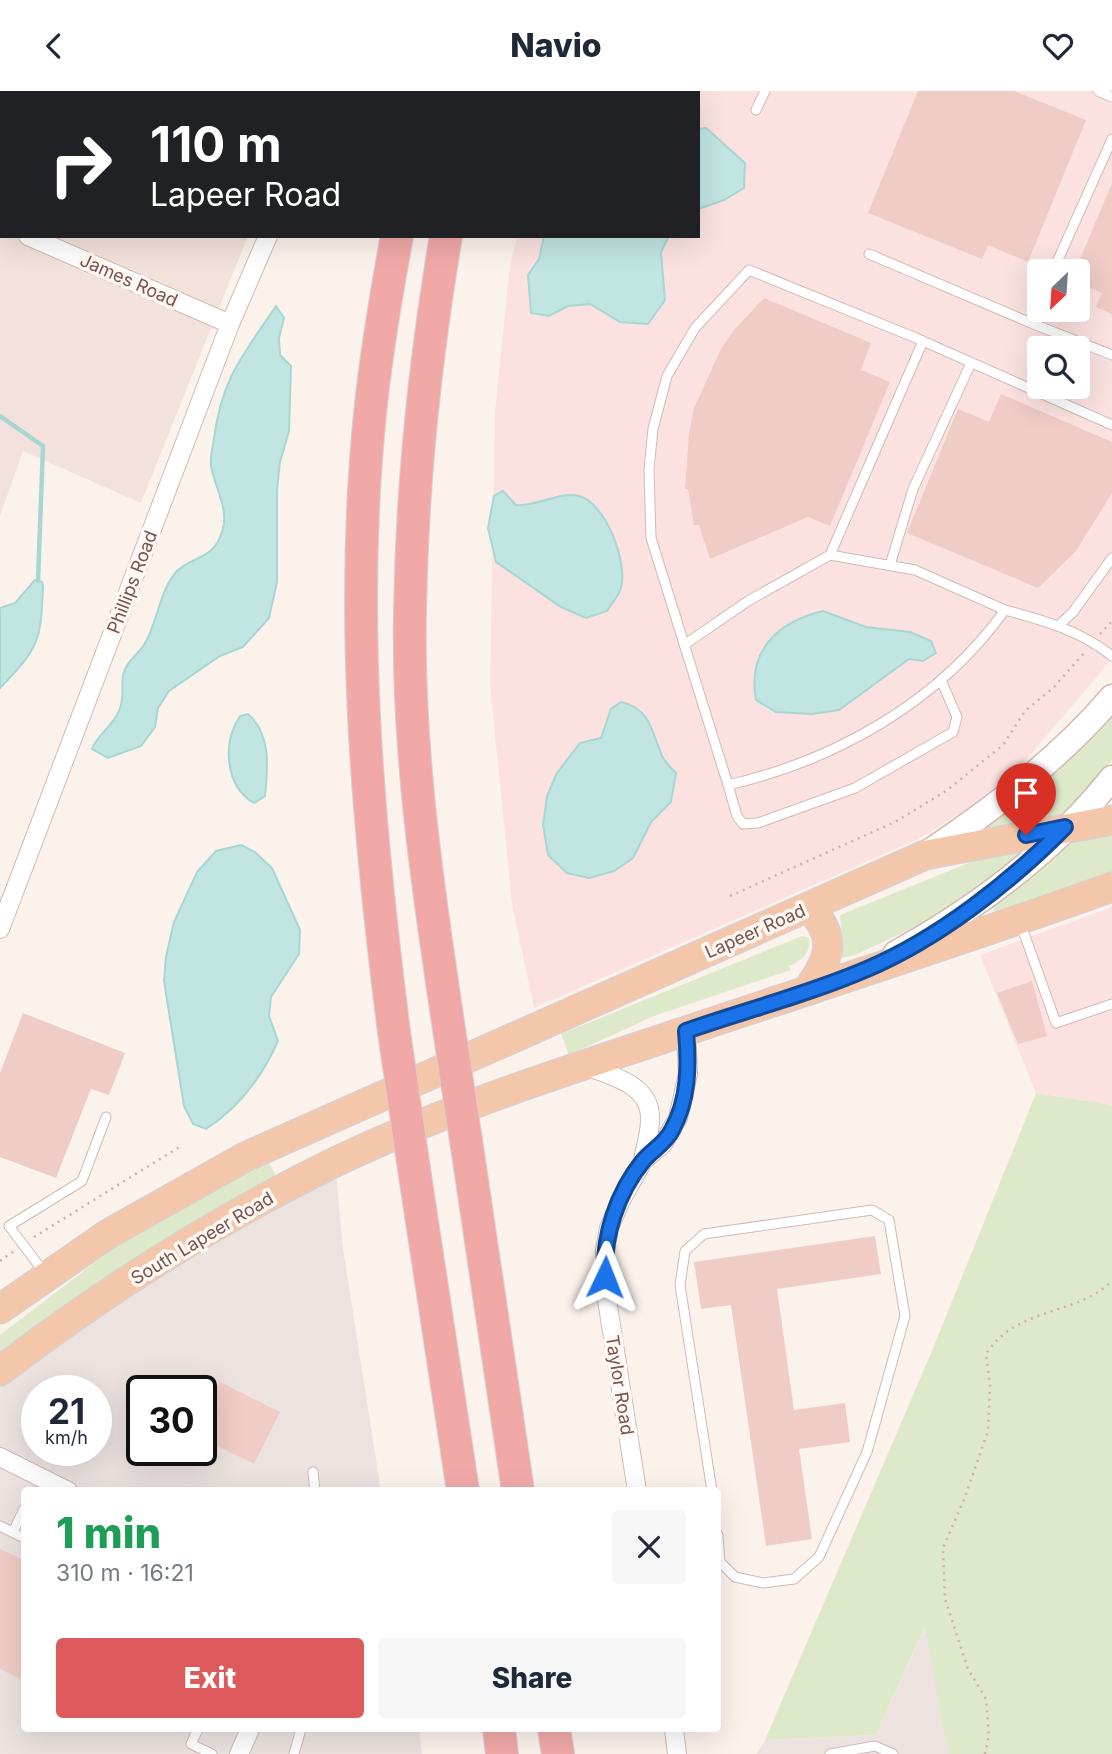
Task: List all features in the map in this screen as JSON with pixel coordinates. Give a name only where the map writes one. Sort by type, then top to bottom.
[{"type":"highway","points":[[397,238],[370,416],[361,644],[378,911],[462,1487]]},
{"type":"highway","points":[[446,238],[418,432],[410,611],[421,820],[447,1016],[517,1487]]},
{"type":"highway","points":[[499,1732],[502,1754]]},
{"type":"highway","points":[[554,1732],[558,1754]]},
{"type":"main road","points":[[925,855],[1035,774],[1081,732],[1112,697]]},
{"type":"main road","points":[[868,969],[949,922],[1021,869],[1112,778]]},
{"type":"main road","name":"Lapeer Road","points":[[46,1275],[174,1194],[293,1134],[925,855],[1112,820]]},
{"type":"main road","points":[[583,1065],[1019,921],[1112,887]]},
{"type":"main road","points":[[807,990],[823,963],[828,937],[817,916],[809,908]]},
{"type":"main road","name":"South Lapeer Road","points":[[0,1371],[90,1305],[231,1218],[328,1166],[416,1127],[583,1065]]},
{"type":"main road","points":[[0,1308],[46,1275]]},
{"type":"street","name":"James Road","points":[[33,238],[230,324]]},
{"type":"street","name":"Phillips Road","points":[[0,929],[230,324],[267,238]]},
{"type":"street","name":"Taylor Road","points":[[636,1487],[611,1322],[605,1259],[616,1208],[643,1161],[663,1144],[682,1107],[688,1066],[686,1031]]},
{"type":"street","name":"Taylor Road","points":[[583,1065],[622,1080],[643,1096],[650,1118],[643,1161]]},
{"type":"street","points":[[0,1457],[39,1481],[56,1487]]},
{"type":"street","points":[[239,1754],[249,1732]]},
{"type":"street","points":[[674,1732],[677,1754]]},
{"type":"lane","points":[[756,110],[765,91]]},
{"type":"lane","points":[[1098,91],[1112,97]]},
{"type":"lane","points":[[1058,259],[1112,139]]},
{"type":"lane","points":[[869,254],[1112,355]]},
{"type":"lane","points":[[941,680],[957,717],[953,732],[855,788],[758,823],[743,824],[737,816],[652,538],[649,469],[653,429],[667,376],[695,328],[749,270],[923,341],[1112,425]]},
{"type":"lane","points":[[684,645],[748,601],[830,555],[923,341]]},
{"type":"lane","points":[[890,565],[913,489],[971,363]]},
{"type":"lane","points":[[830,555],[915,571],[1005,610],[1094,641],[1112,656]]},
{"type":"lane","points":[[1058,627],[1073,612],[1112,558]]},
{"type":"lane","points":[[728,785],[771,775],[834,750],[924,695],[982,642],[1005,610]]},
{"type":"lane","points":[[1019,921],[1056,1023],[1112,1005]]},
{"type":"lane","points":[[46,1275],[9,1226],[82,1181],[106,1117]]},
{"type":"lane","points":[[711,1487],[680,1285],[685,1251],[704,1234],[872,1210],[889,1220],[905,1316],[867,1452],[819,1557],[794,1579],[763,1583],[735,1577],[721,1563]]},
{"type":"lane","points":[[313,1472],[315,1487]]},
{"type":"lane","points":[[21,1512],[4,1529],[21,1537]]},
{"type":"lane","points":[[197,1732],[191,1744],[212,1754]]},
{"type":"lane","points":[[295,1754],[300,1732]]},
{"type":"lane","points":[[830,1754],[875,1746],[893,1754]]},
{"type":"path","points":[[1102,631],[1112,621]]},
{"type":"path","points":[[730,896],[895,822],[955,785],[1003,745],[1025,711],[1053,688],[1085,652]]},
{"type":"path","points":[[0,1261],[181,1146]]},
{"type":"path","points":[[985,1754],[989,1735],[986,1699],[968,1669],[945,1599],[943,1548],[965,1497],[988,1431],[990,1385],[986,1354],[992,1345],[1017,1324],[1052,1308],[1093,1296],[1112,1281]]},
{"type":"shaded area","points":[[700,91],[1112,91],[1112,659],[1020,767],[963,812],[918,839],[534,1008],[512,904],[490,686],[495,411],[510,265],[517,238],[700,238]]},
{"type":"shaded area","points":[[0,238],[247,238],[141,503],[23,451],[0,516]]},
{"type":"shaded area","points":[[1112,907],[1112,1105],[1036,1093],[980,955]]},
{"type":"shaded area","points":[[336,1174],[343,1249],[380,1487],[21,1487],[21,1732],[419,1732],[422,1754],[0,1754],[0,1387],[27,1363],[139,1282]]},
{"type":"shaded area","points":[[926,1626],[948,1754],[757,1754],[765,1740],[876,1735]]},
{"type":"green space","points":[[1112,713],[1112,760],[1065,816],[991,834],[986,825]]},
{"type":"green space","points":[[1112,829],[1112,878],[998,915],[994,911],[993,905],[1075,835]]},
{"type":"green space","points":[[1025,846],[1024,855],[934,918],[855,955],[838,959],[842,939],[840,915],[971,862]]},
{"type":"green space","points":[[802,936],[809,938],[809,948],[798,962],[789,966],[791,970],[654,1016],[569,1055],[561,1034]]},
{"type":"green space","points":[[1036,1093],[1112,1105],[1112,1754],[948,1754],[925,1627],[876,1735],[765,1740],[932,1351]]},
{"type":"green space","points":[[268,1161],[277,1178],[0,1355],[0,1335],[127,1238]]},
{"type":"water","points":[[706,128],[745,163],[744,188],[724,200],[700,208],[700,129]]},
{"type":"water","points":[[544,238],[668,238],[661,252],[665,300],[648,324],[620,322],[590,304],[568,306],[549,316],[531,313],[528,275],[539,259]]},
{"type":"water","points":[[276,306],[284,318],[279,338],[280,355],[291,366],[289,431],[280,462],[277,490],[277,582],[269,618],[243,647],[220,656],[169,691],[158,708],[155,727],[141,746],[108,758],[92,749],[119,711],[123,675],[149,636],[170,580],[182,567],[208,553],[222,532],[223,506],[211,462],[222,399],[236,368]]},
{"type":"water","points":[[503,491],[516,505],[571,495],[589,501],[598,510],[613,535],[621,564],[621,588],[607,611],[586,618],[561,607],[496,562],[488,528],[494,496]]},
{"type":"water","points":[[35,580],[42,582],[43,586],[39,632],[30,653],[0,688],[0,608],[15,603]]},
{"type":"water","points":[[823,611],[866,627],[910,632],[931,641],[936,653],[923,661],[909,659],[839,710],[812,714],[776,712],[756,700],[756,667],[769,641],[792,623]]},
{"type":"water","points":[[621,702],[631,705],[644,715],[662,756],[676,773],[671,802],[651,822],[633,858],[614,871],[589,878],[567,873],[548,855],[543,825],[547,796],[557,773],[580,743],[601,738],[611,709]]},
{"type":"water","points":[[248,714],[261,731],[267,763],[265,796],[254,803],[237,786],[229,763],[234,727],[240,716]]},
{"type":"water","points":[[241,845],[255,852],[272,868],[300,930],[299,954],[271,997],[269,1016],[278,1041],[272,1054],[240,1101],[206,1129],[193,1124],[184,1106],[164,981],[166,957],[174,922],[197,872],[216,851]]},
{"type":"building","points":[[918,91],[1014,91],[1086,120],[1027,262],[988,245],[982,259],[868,213]]},
{"type":"building","points":[[1112,183],[1112,314],[1096,307],[1102,293],[1090,288],[1090,259],[1080,259]]},
{"type":"building","points":[[764,298],[871,343],[861,370],[890,382],[830,526],[808,517],[710,559],[699,525],[694,525],[688,489],[685,489],[694,408],[721,349],[734,330]]},
{"type":"building","points":[[1001,394],[1112,442],[1112,493],[1076,551],[1038,588],[907,533],[958,409],[989,422]]},
{"type":"building","points":[[1032,981],[1047,1036],[1018,1044],[997,993]]},
{"type":"building","points":[[23,1013],[125,1053],[109,1095],[91,1089],[56,1178],[0,1157],[0,1073]]},
{"type":"building","points":[[875,1236],[881,1274],[777,1289],[794,1410],[845,1403],[850,1442],[799,1449],[812,1539],[766,1546],[731,1305],[701,1309],[694,1262]]},
{"type":"building","points":[[220,1382],[280,1412],[254,1464],[217,1446],[217,1388]]},
{"type":"building","points":[[0,1549],[21,1559],[21,1680],[0,1669]]},
{"type":"waterway","points":[[0,416],[43,446],[38,581]]},
{"type":"route","points":[[605,1277],[607,1240],[616,1208],[643,1161],[668,1137],[682,1107],[688,1075],[686,1031],[868,969],[949,922],[982,899],[1039,854],[1065,827],[1026,835]]}]
